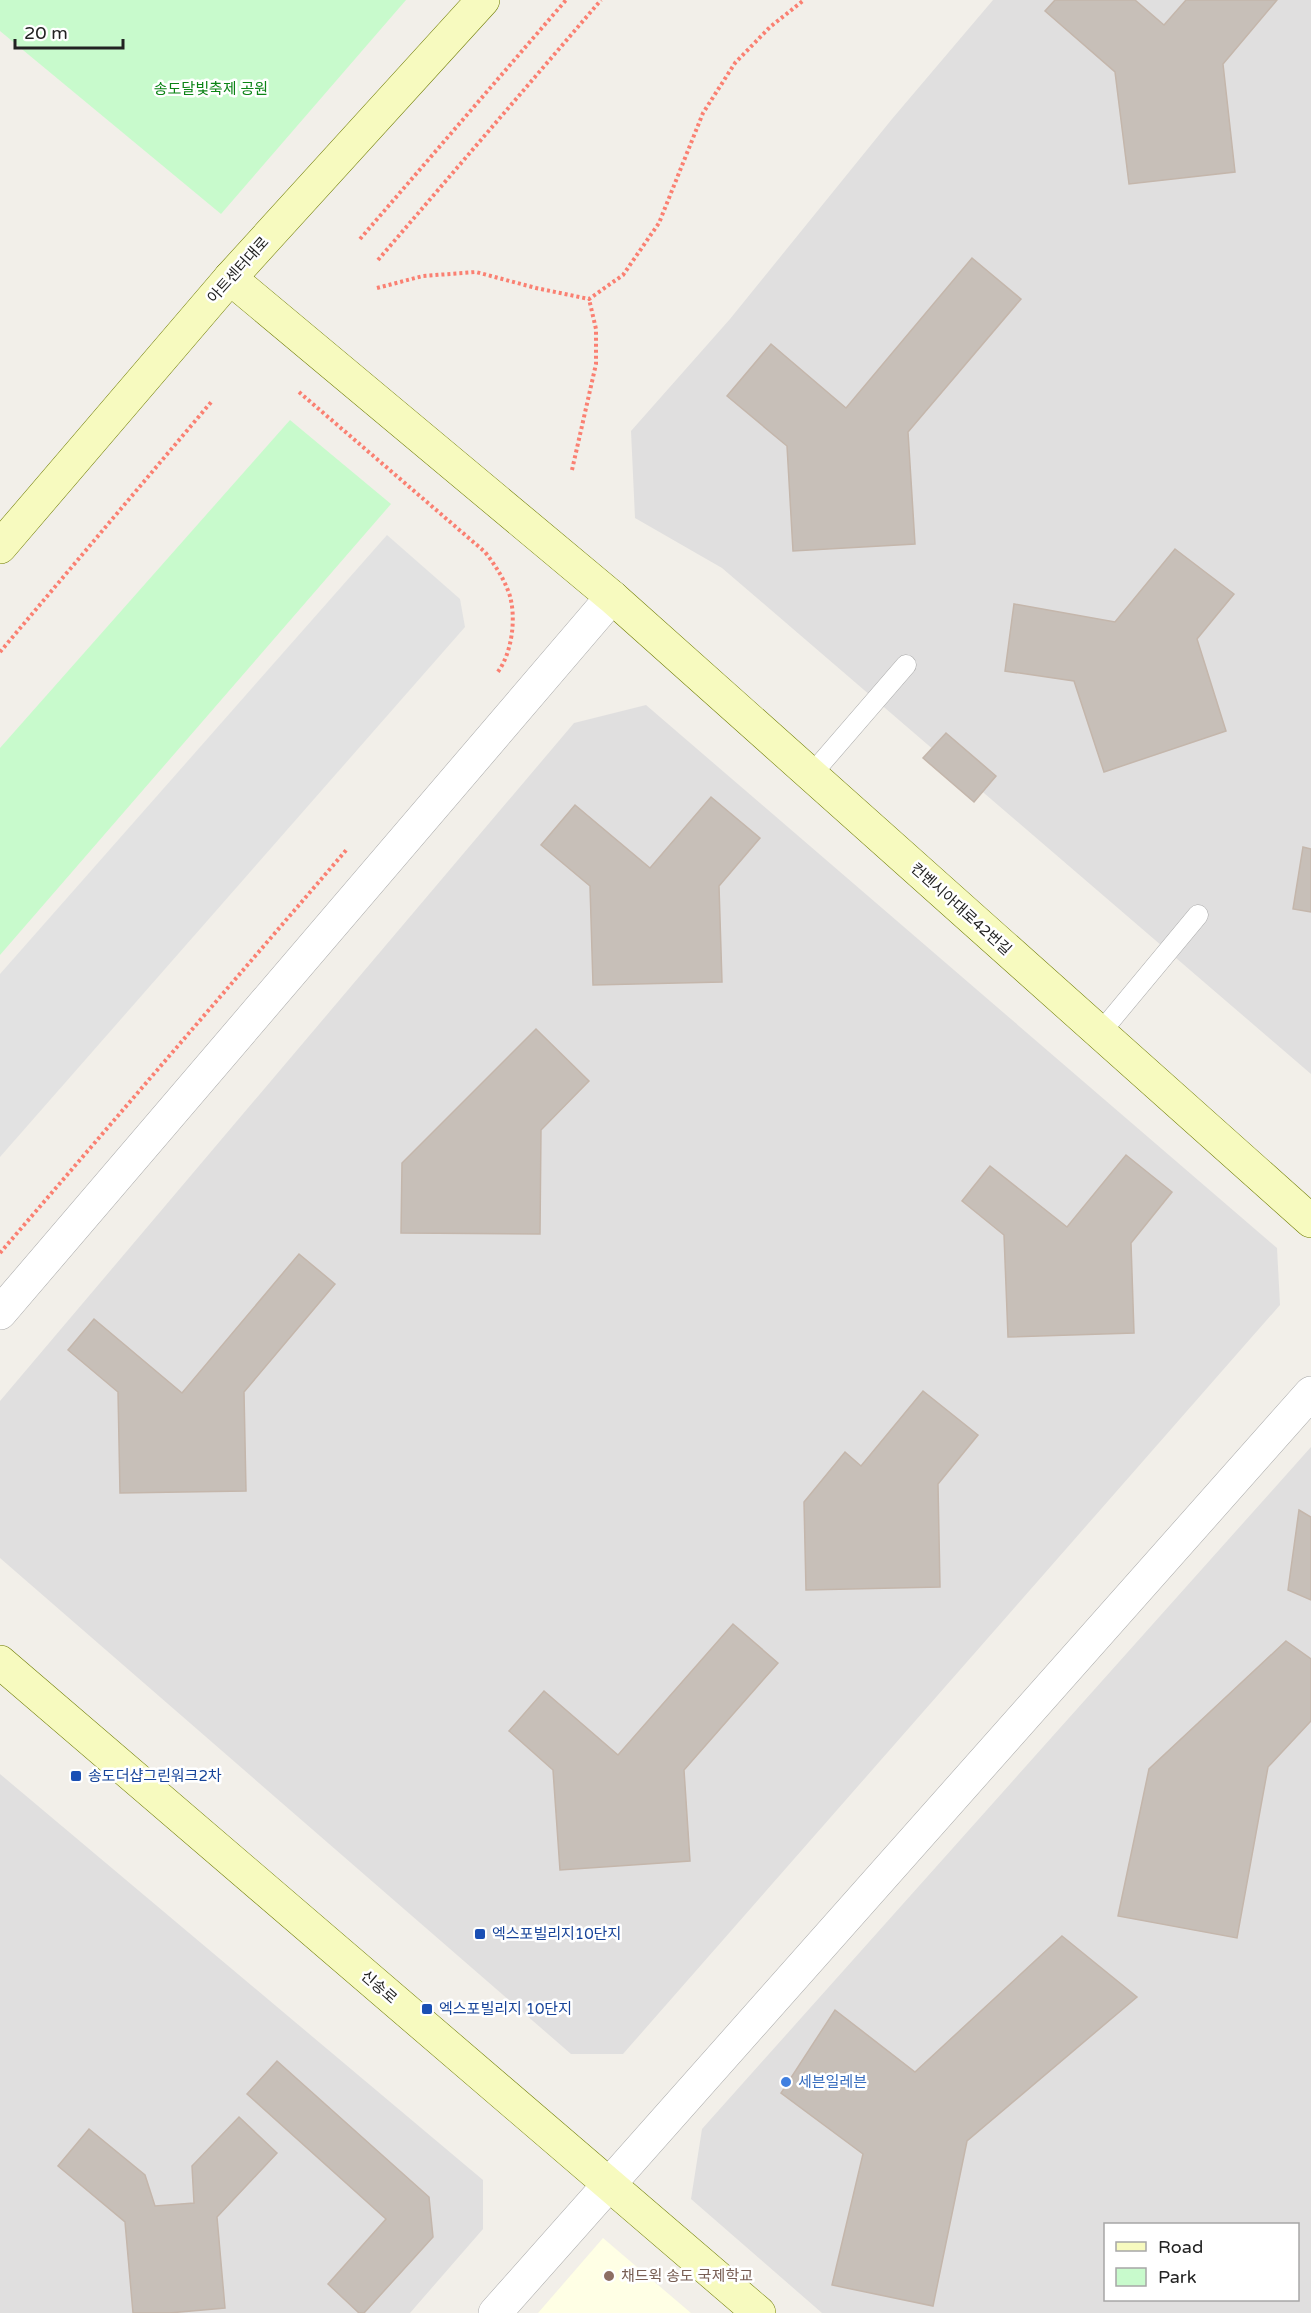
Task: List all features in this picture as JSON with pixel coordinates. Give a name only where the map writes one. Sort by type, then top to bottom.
[{"type":"street","name":"아트센터대로","points":[[0,547],[230,278],[483,0]]},
{"type":"street","name":"컨벤시아대로42번길","points":[[230,278],[612,597],[1311,1221]]},
{"type":"street","points":[[0,1313],[612,597]]},
{"type":"street","points":[[495,2313],[1311,1393]]},
{"type":"street","name":"신송로","points":[[0,1662],[759,2313]]},
{"type":"lane","points":[[811,775],[906,665]]},
{"type":"lane","points":[[1100,1033],[1198,915]]},
{"type":"path","points":[[360,239],[566,0]]},
{"type":"path","points":[[378,260],[601,0]]},
{"type":"path","points":[[377,288],[423,276],[476,272],[589,299],[622,275],[659,224],[703,113],[735,63],[770,27],[804,0]]},
{"type":"path","points":[[572,470],[596,364],[596,329],[589,299]]},
{"type":"path","points":[[299,392],[485,552],[501,573],[510,595],[512,621],[509,650],[503,665],[490,681]]},
{"type":"path","points":[[0,652],[212,401]]},
{"type":"path","points":[[0,1253],[352,842]]},
{"type":"shaded area","points":[[993,0],[1311,0],[1311,1074],[722,568],[635,518],[631,431],[730,319],[892,119]]},
{"type":"shaded area","points":[[387,535],[460,599],[465,627],[0,1157],[0,974]]},
{"type":"shaded area","points":[[646,705],[1277,1248],[1280,1305],[623,2054],[571,2054],[0,1558],[0,1401],[574,723]]},
{"type":"shaded area","points":[[1311,1447],[1311,2313],[822,2313],[691,2199],[702,2129]]},
{"type":"shaded area","points":[[0,1774],[483,2180],[483,2229],[410,2313],[0,2313]]},
{"type":"shaded area","name":"채드윅 송도 국제학교","points":[[603,2238],[691,2313],[538,2313]]},
{"type":"green space","name":"송도달빛축제 공원","points":[[0,0],[406,0],[221,214],[0,31]]},
{"type":"green space","points":[[290,420],[391,504],[0,955],[0,748]]},
{"type":"building","points":[[1055,0],[1135,0],[1164,25],[1186,0],[1277,0],[1223,64],[1235,172],[1129,184],[1115,72],[1045,11]]},
{"type":"building","points":[[972,258],[1021,299],[908,432],[915,544],[793,551],[787,446],[727,396],[771,344],[846,408]]},
{"type":"building","points":[[1175,549],[1234,594],[1197,639],[1226,731],[1104,772],[1074,681],[1005,671],[1014,604],[1115,622]]},
{"type":"building","points":[[946,733],[996,776],[974,802],[923,758]]},
{"type":"building","points":[[711,797],[760,838],[719,886],[722,982],[593,985],[590,886],[541,845],[575,805],[650,868]]},
{"type":"building","points":[[1303,847],[1311,849],[1311,912],[1293,909]]},
{"type":"building","points":[[536,1029],[589,1081],[541,1130],[540,1234],[401,1233],[402,1163]]},
{"type":"building","points":[[1126,1155],[1172,1192],[1131,1243],[1134,1333],[1008,1337],[1004,1235],[962,1201],[990,1166],[1067,1227]]},
{"type":"building","points":[[299,1254],[335,1284],[244,1392],[246,1491],[120,1493],[118,1392],[68,1350],[94,1319],[182,1393]]},
{"type":"building","points":[[923,1391],[978,1435],[938,1484],[940,1587],[806,1590],[804,1502],[845,1452],[861,1466]]},
{"type":"building","points":[[1299,1510],[1311,1517],[1311,1600],[1288,1590]]},
{"type":"building","points":[[733,1624],[778,1663],[684,1770],[690,1861],[560,1870],[553,1770],[509,1731],[544,1691],[618,1755]]},
{"type":"building","points":[[1286,1641],[1311,1659],[1311,1721],[1268,1767],[1237,1938],[1118,1916],[1149,1769]]},
{"type":"building","points":[[1062,1936],[1137,1997],[967,2141],[933,2306],[832,2285],[863,2154],[781,2093],[835,2010],[915,2072]]},
{"type":"building","points":[[277,2061],[429,2197],[433,2237],[364,2313],[359,2313],[328,2284],[386,2219],[247,2094]]},
{"type":"building","points":[[239,2117],[277,2153],[217,2217],[225,2308],[169,2313],[133,2313],[125,2222],[58,2166],[89,2129],[145,2175],[155,2206],[194,2203],[192,2166]]},
{"type":"place","name":"송도더샵그린워크2차","points":[[76,1776]]},
{"type":"place","name":"엑스포빌리지10단지","points":[[480,1934]]},
{"type":"place","name":"엑스포빌리지 10단지","points":[[427,2009]]},
{"type":"place","name":"세븐일레븐","points":[[786,2082]]},
{"type":"place","name":"채드윅 송도 국제학교","points":[[609,2276]]}]
